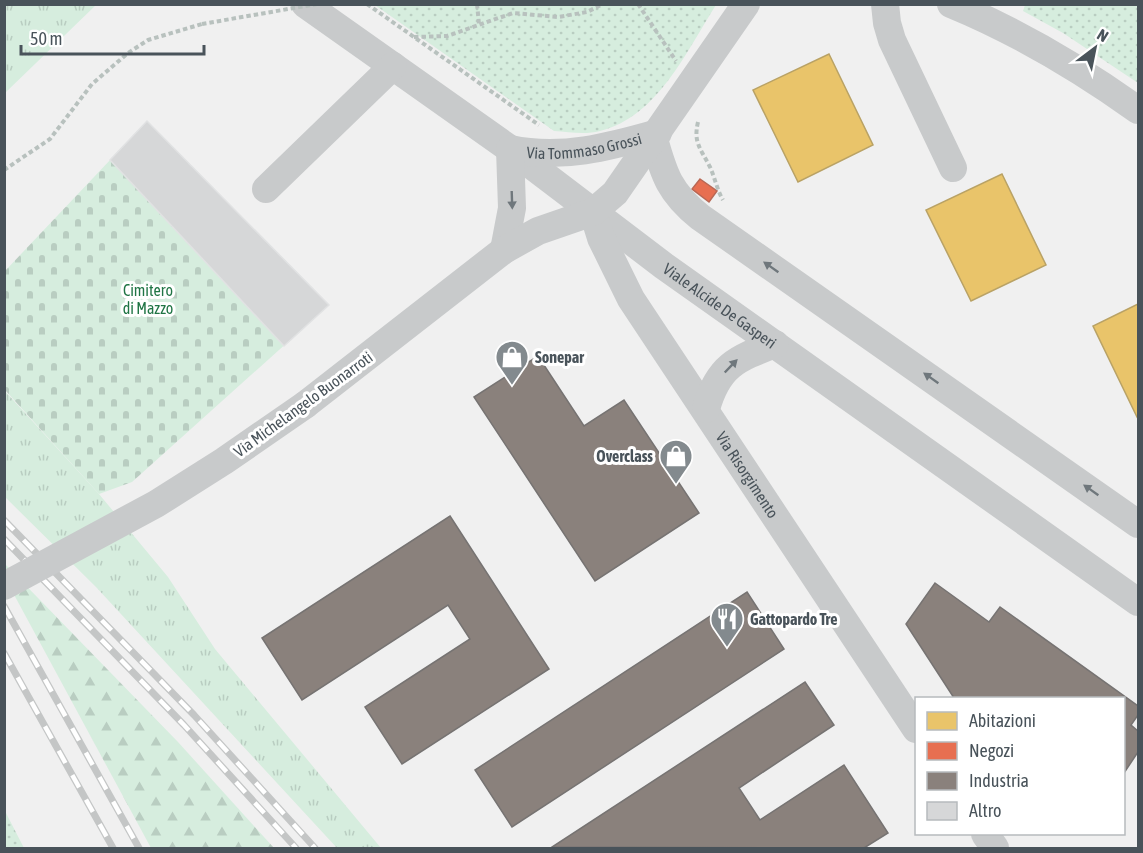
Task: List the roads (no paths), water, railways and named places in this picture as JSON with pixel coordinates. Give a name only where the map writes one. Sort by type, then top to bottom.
[{"type":"street","name":"Viale Alcide De Gasperi","points":[[305,4],[510,149],[775,344],[1138,602]]},
{"type":"street","name":"Via Tommaso Grossi","points":[[593,212],[615,193],[746,4]]},
{"type":"street","points":[[885,4],[892,40],[953,168]]},
{"type":"street","points":[[951,4],[1037,44],[1088,75],[1138,110]]},
{"type":"street","points":[[266,189],[393,66]]},
{"type":"street","points":[[656,136],[669,186],[681,202],[1138,524]]},
{"type":"street","name":"Via Tommaso Grossi","points":[[510,149],[525,152],[581,152],[656,136]]},
{"type":"street","points":[[504,249],[512,208],[510,149]]},
{"type":"street","name":"Via Michelangelo Buonarroti","points":[[4,586],[156,504],[224,461],[305,405],[504,249],[538,231],[593,212]]},
{"type":"street","name":"Via Risorgimento","points":[[593,212],[601,238],[630,299],[706,409],[915,727]]},
{"type":"street","points":[[706,409],[713,385],[739,358],[775,344]]},
{"type":"street","points":[[986,835],[995,849]]},
{"type":"railway","points":[[4,520],[194,715],[315,848]]},
{"type":"railway","points":[[4,539],[184,725],[296,848]]},
{"type":"railway","points":[[4,606],[139,848]]},
{"type":"railway","points":[[4,653],[113,848]]},
{"type":"place","name":"Sonepar","points":[[512,386]]},
{"type":"place","name":"Overclass","points":[[676,485]]},
{"type":"place","name":"Gattopardo Tre","points":[[727,648]]},
{"type":"park label","name":"Cimitero di Mazzo","points":[[148,299]]}]
